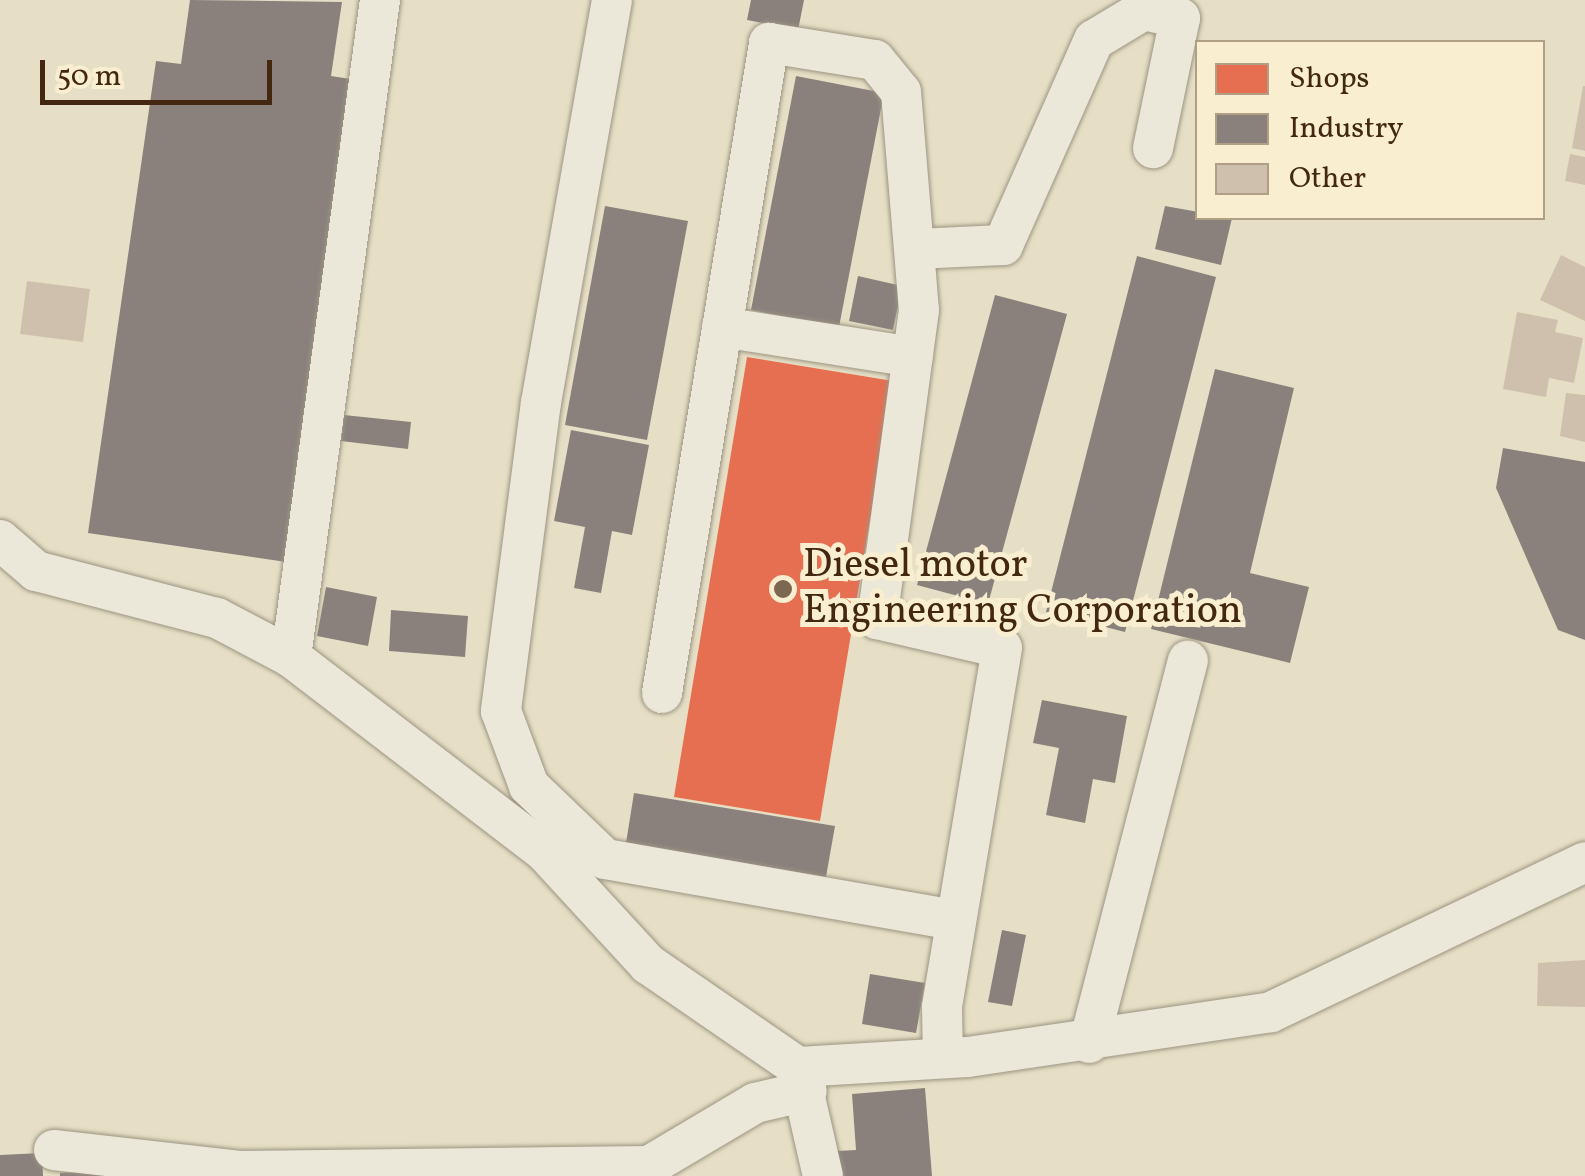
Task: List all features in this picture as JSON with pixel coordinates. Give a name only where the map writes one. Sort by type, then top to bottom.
[{"type":"street","points":[[612,0],[542,402],[501,711],[529,786],[605,859],[955,920]]},
{"type":"street","points":[[291,657],[371,4]]},
{"type":"street","points":[[914,249],[1003,245],[1094,40],[1144,10],[1180,18],[1152,148]]},
{"type":"street","points":[[662,693],[769,43],[875,60],[902,92],[914,249],[914,358],[878,618],[1002,648],[955,920],[943,1058]]},
{"type":"street","points":[[722,327],[914,358]]},
{"type":"street","points":[[0,540],[36,572],[217,618],[291,657],[544,851],[648,964],[802,1079],[823,1176]]},
{"type":"street","points":[[1089,1042],[1188,661]]},
{"type":"street","points":[[54,1150],[242,1171],[648,1166],[802,1079],[1089,1042],[1271,1012],[1585,862]]},
{"type":"building: Shops","name":"Diesel motor Engineering Corporation","points":[[747,357],[893,381],[820,821],[674,797]]},
{"type":"building: Industry","points":[[190,0],[342,2],[331,76],[363,81],[293,563],[88,533],[156,61],[181,64]]},
{"type":"building: Industry","points":[[751,0],[804,0],[798,30],[747,20]]},
{"type":"building: Industry","points":[[796,76],[884,93],[839,327],[751,310]]},
{"type":"building: Industry","points":[[605,206],[688,221],[647,440],[565,425]]},
{"type":"building: Industry","points":[[1165,206],[1195,211],[1195,220],[1232,220],[1221,265],[1155,249]]},
{"type":"building: Industry","points":[[1137,256],[1216,277],[1125,632],[1046,612]]},
{"type":"building: Industry","points":[[858,276],[902,286],[893,330],[849,321]]},
{"type":"building: Industry","points":[[995,295],[1067,314],[988,604],[917,585]]},
{"type":"building: Industry","points":[[1215,369],[1294,388],[1250,573],[1309,587],[1290,663],[1151,629]]},
{"type":"building: Industry","points":[[344,415],[411,422],[408,449],[341,441]]},
{"type":"building: Industry","points":[[571,430],[649,445],[632,535],[612,531],[601,593],[574,588],[585,527],[554,521]]},
{"type":"building: Industry","points":[[1503,448],[1585,462],[1585,640],[1558,630],[1496,488]]},
{"type":"building: Industry","points":[[326,587],[377,597],[368,646],[317,636]]},
{"type":"building: Industry","points":[[391,610],[468,616],[465,657],[389,651]]},
{"type":"building: Industry","points":[[1042,700],[1127,716],[1115,783],[1093,779],[1085,823],[1046,815],[1059,748],[1033,743]]},
{"type":"building: Industry","points":[[634,793],[835,826],[826,877],[626,843]]},
{"type":"building: Industry","points":[[1002,930],[1026,935],[1012,1006],[988,1002]]},
{"type":"building: Industry","points":[[870,974],[925,983],[916,1033],[862,1024]]},
{"type":"building: Industry","points":[[925,1088],[932,1176],[839,1176],[837,1151],[856,1150],[852,1094]]},
{"type":"building: Industry","points":[[42,1153],[43,1176],[0,1176],[0,1155]]},
{"type":"building: Industry","points":[[142,1168],[142,1176],[60,1176],[60,1173]]},
{"type":"building: Other","points":[[1585,86],[1585,151],[1572,148]]},
{"type":"building: Other","points":[[1570,154],[1585,157],[1585,185],[1565,181]]},
{"type":"building: Other","points":[[1561,255],[1585,267],[1585,321],[1540,300]]},
{"type":"building: Other","points":[[27,281],[90,289],[83,342],[20,334]]},
{"type":"building: Other","points":[[1517,312],[1558,320],[1555,332],[1583,338],[1574,383],[1549,378],[1546,397],[1503,389]]},
{"type":"building: Other","points":[[1566,393],[1585,395],[1585,442],[1560,436]]},
{"type":"building: Other","points":[[1585,960],[1585,1007],[1537,1006],[1538,963]]},
{"type":"place","name":"Diesel motor Engineering Corporation","points":[[783,589]]}]
